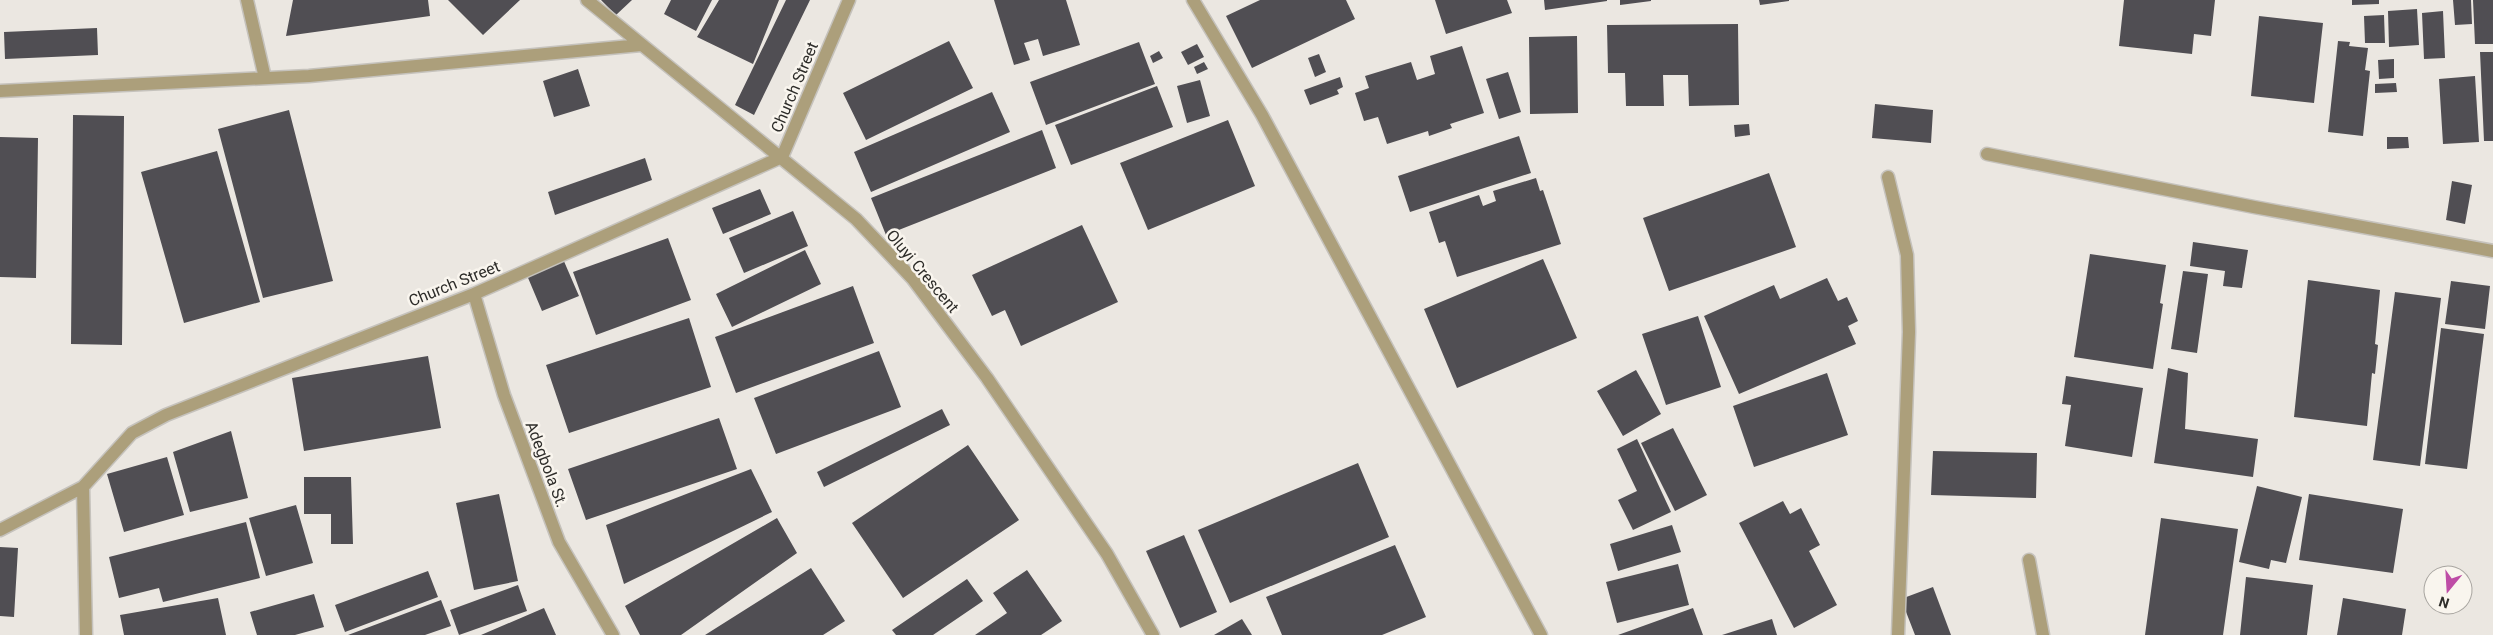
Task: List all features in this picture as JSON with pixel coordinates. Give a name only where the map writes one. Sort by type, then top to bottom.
[{"type":"street","points":[[247,0],[265,78]]},
{"type":"street","name":"Oluyi Crescent","points":[[587,0],[856,219],[912,278],[987,378],[1101,546],[1153,635]]},
{"type":"street","name":"Church Street","points":[[0,530],[83,487],[132,433],[166,415],[474,294],[782,157],[849,0]]},
{"type":"street","points":[[1193,0],[1262,115],[1541,635]]},
{"type":"street","points":[[0,91],[319,75],[641,44]]},
{"type":"street","points":[[1987,154],[2254,207],[2493,251]]},
{"type":"street","points":[[1888,177],[1908,264],[1909,332],[1898,635]]},
{"type":"street","name":"Adegbola St.","points":[[474,294],[504,395],[559,542],[613,635]]},
{"type":"street","points":[[83,487],[86,635]]},
{"type":"street","points":[[2029,560],[2043,635]]},
{"type":"building","points":[[293,0],[428,0],[430,16],[286,36]]},
{"type":"building","points":[[448,0],[520,0],[483,35]]},
{"type":"building","points":[[601,0],[632,0],[616,15]]},
{"type":"building","points":[[671,0],[712,0],[696,31],[664,14]]},
{"type":"building","points":[[719,0],[779,0],[753,64],[697,37]]},
{"type":"building","points":[[786,0],[810,0],[754,115],[735,105]]},
{"type":"building","points":[[994,0],[1066,0],[1080,45],[1043,56],[1038,39],[1024,43],[1030,60],[1014,65]]},
{"type":"building","points":[[1260,0],[1346,0],[1355,19],[1252,68],[1226,16]]},
{"type":"building","points":[[1435,0],[1507,0],[1512,13],[1446,34]]},
{"type":"building","points":[[1544,0],[1607,0],[1607,1],[1545,10]]},
{"type":"building","points":[[1620,0],[1651,0],[1651,1],[1620,5]]},
{"type":"building","points":[[1759,0],[1789,0],[1789,1],[1760,5]]},
{"type":"building","points":[[2124,0],[2215,0],[2211,36],[2194,34],[2192,54],[2119,46]]},
{"type":"building","points":[[2352,0],[2379,0],[2379,4],[2352,5]]},
{"type":"building","points":[[2453,0],[2471,0],[2472,24],[2455,25]]},
{"type":"building","points":[[2473,0],[2493,0],[2493,44],[2475,44]]},
{"type":"building","points":[[2417,9],[2419,45],[2389,47],[2388,11]]},
{"type":"building","points":[[2443,11],[2445,58],[2424,59],[2422,13]]},
{"type":"building","points":[[2384,15],[2385,43],[2365,43],[2364,16]]},
{"type":"building","points":[[2259,16],[2323,23],[2314,103],[2251,96]]},
{"type":"building","points":[[1738,24],[1739,105],[1689,106],[1688,75],[1663,75],[1664,106],[1626,106],[1625,73],[1608,73],[1607,25]]},
{"type":"building","points":[[97,28],[98,55],[5,59],[4,32]]},
{"type":"building","points":[[1577,36],[1578,113],[1530,114],[1529,37]]},
{"type":"building","points":[[949,41],[973,88],[866,140],[843,93]]},
{"type":"building","points":[[2338,41],[2350,42],[2349,46],[2368,48],[2365,70],[2370,71],[2363,136],[2328,132]]},
{"type":"building","points":[[1139,42],[1155,84],[1046,125],[1030,82]]},
{"type":"building","points":[[1197,44],[1204,57],[1188,65],[1181,52]]},
{"type":"building","points":[[1462,46],[1484,113],[1450,124],[1452,128],[1429,136],[1428,131],[1387,144],[1378,117],[1364,121],[1355,93],[1369,88],[1365,76],[1411,62],[1417,80],[1435,74],[1430,56]]},
{"type":"building","points":[[1159,51],[1163,58],[1153,63],[1150,56]]},
{"type":"building","points":[[2480,52],[2493,52],[2493,141],[2484,141]]},
{"type":"building","points":[[1319,54],[1326,72],[1315,77],[1308,58]]},
{"type":"building","points":[[2394,59],[2394,78],[2379,79],[2378,60]]},
{"type":"building","points":[[1204,62],[1208,69],[1197,74],[1194,67]]},
{"type":"building","points":[[578,69],[590,106],[554,117],[543,81]]},
{"type":"building","points":[[1508,72],[1521,112],[1499,119],[1486,79]]},
{"type":"building","points":[[2475,76],[2479,142],[2443,144],[2439,79]]},
{"type":"building","points":[[1340,77],[1343,87],[1337,90],[1339,94],[1310,105],[1304,90]]},
{"type":"building","points":[[1200,80],[1210,116],[1187,123],[1177,86]]},
{"type":"building","points":[[2396,83],[2397,92],[2375,93],[2375,84]]},
{"type":"building","points":[[1157,86],[1173,127],[1071,165],[1055,125]]},
{"type":"building","points":[[992,92],[1010,132],[871,192],[854,152]]},
{"type":"building","points":[[1875,104],[1933,110],[1931,143],[1872,138]]},
{"type":"building","points":[[289,110],[333,281],[263,298],[218,129]]},
{"type":"building","points":[[73,115],[124,116],[122,345],[71,344]]},
{"type":"building","points":[[1228,120],[1255,186],[1148,230],[1120,163]]},
{"type":"building","points":[[1749,124],[1750,135],[1735,137],[1734,125]]},
{"type":"building","points":[[1042,130],[1056,168],[886,235],[871,198]]},
{"type":"building","points":[[1519,136],[1531,173],[1410,212],[1398,176]]},
{"type":"building","points":[[0,137],[38,138],[36,278],[0,277]]},
{"type":"building","points":[[2387,137],[2408,137],[2409,148],[2387,149]]},
{"type":"building","points":[[217,151],[260,302],[184,323],[141,172]]},
{"type":"building","points":[[645,158],[652,180],[555,215],[548,192]]},
{"type":"building","points":[[1769,173],[1796,247],[1669,291],[1643,218]]},
{"type":"building","points":[[1536,178],[1540,191],[1543,190],[1561,244],[1457,277],[1445,241],[1439,243],[1429,212],[1479,195],[1483,206],[1496,201],[1493,191]]},
{"type":"building","points":[[2452,181],[2472,185],[2465,224],[2446,220]]},
{"type":"building","points":[[760,189],[771,214],[723,234],[712,208]]},
{"type":"building","points":[[793,211],[808,246],[744,273],[729,238]]},
{"type":"building","points":[[1082,225],[1118,302],[1021,346],[1005,310],[992,316],[972,275]]},
{"type":"building","points":[[668,238],[691,300],[596,335],[573,272]]},
{"type":"building","points":[[2193,242],[2248,250],[2242,288],[2223,286],[2225,271],[2190,266]]},
{"type":"building","points":[[805,250],[821,284],[732,327],[716,294]]},
{"type":"building","points":[[2090,254],[2166,265],[2160,303],[2163,304],[2153,369],[2074,357]]},
{"type":"building","points":[[563,259],[579,296],[542,311],[526,273]]},
{"type":"building","points":[[1543,259],[1577,338],[1457,388],[1424,309]]},
{"type":"building","points":[[2183,271],[2208,274],[2197,353],[2171,349]]},
{"type":"building","points":[[1827,278],[1838,301],[1847,297],[1858,321],[1848,326],[1856,344],[1739,394],[1704,316],[1774,285],[1780,299]]},
{"type":"building","points":[[2308,280],[2380,290],[2375,344],[2378,345],[2375,374],[2372,373],[2367,426],[2294,417]]},
{"type":"building","points":[[2451,281],[2490,286],[2485,329],[2445,324]]},
{"type":"building","points":[[853,286],[874,343],[736,393],[715,337]]},
{"type":"building","points":[[2395,292],[2441,298],[2420,466],[2373,460]]},
{"type":"building","points":[[1698,316],[1721,387],[1666,405],[1642,334]]},
{"type":"building","points":[[689,318],[711,387],[569,433],[546,365]]},
{"type":"building","points":[[2441,328],[2484,334],[2467,469],[2425,464]]},
{"type":"building","points":[[879,351],[901,407],[776,454],[754,398]]},
{"type":"building","points":[[428,356],[441,428],[304,451],[292,378]]},
{"type":"building","points":[[2168,368],[2188,373],[2185,429],[2258,439],[2253,477],[2154,463]]},
{"type":"building","points":[[1636,370],[1661,414],[1623,436],[1597,391]]},
{"type":"building","points":[[1827,373],[1848,435],[1754,467],[1733,406]]},
{"type":"building","points":[[2066,376],[2143,388],[2132,457],[2065,446],[2071,405],[2062,404]]},
{"type":"building","points":[[942,409],[950,425],[824,487],[817,472]]},
{"type":"building","points":[[719,418],[737,469],[586,520],[568,469]]},
{"type":"building","points":[[1673,428],[1707,495],[1675,511],[1641,443]]},
{"type":"building","points":[[231,431],[248,498],[190,512],[173,452]]},
{"type":"building","points":[[1637,439],[1671,512],[1633,530],[1618,500],[1637,491],[1617,449]]},
{"type":"building","points":[[968,445],[1019,520],[903,598],[852,523]]},
{"type":"building","points":[[1933,451],[2037,453],[2036,498],[1931,495]]},
{"type":"building","points":[[167,457],[184,515],[124,532],[107,474]]},
{"type":"building","points":[[1358,463],[1389,537],[1230,603],[1198,530]]},
{"type":"building","points":[[751,469],[772,512],[624,584],[606,525]]},
{"type":"building","points":[[304,477],[351,477],[353,544],[331,544],[331,514],[304,514]]},
{"type":"building","points":[[2257,486],[2302,497],[2286,563],[2271,560],[2269,569],[2239,562]]},
{"type":"building","points":[[499,494],[518,581],[474,590],[456,503]]},
{"type":"building","points":[[2309,494],[2403,509],[2393,573],[2299,560]]},
{"type":"building","points":[[1783,501],[1790,514],[1801,508],[1820,545],[1809,551],[1837,605],[1794,628],[1739,523]]},
{"type":"building","points":[[296,505],[313,563],[266,576],[249,518]]},
{"type":"building","points":[[777,518],[797,553],[681,635],[640,635],[625,606]]},
{"type":"building","points":[[2161,518],[2238,529],[2223,635],[2145,635]]},
{"type":"building","points":[[246,522],[260,578],[163,602],[159,588],[119,598],[109,557]]},
{"type":"building","points":[[1672,525],[1681,552],[1618,571],[1610,544]]},
{"type":"building","points":[[1184,535],[1217,612],[1180,628],[1146,551]]},
{"type":"building","points":[[1395,545],[1426,617],[1382,635],[1282,635],[1266,597]]},
{"type":"building","points":[[0,547],[18,548],[14,617],[0,616]]},
{"type":"building","points":[[1678,564],[1689,605],[1617,623],[1606,582]]},
{"type":"building","points":[[811,568],[845,621],[823,635],[705,635]]},
{"type":"building","points":[[1027,570],[1062,621],[1041,635],[975,635],[1007,613],[993,593]]},
{"type":"building","points":[[428,571],[438,597],[345,632],[335,605]]},
{"type":"building","points":[[2246,577],[2313,585],[2307,635],[2240,635]]},
{"type":"building","points":[[967,579],[983,601],[933,635],[896,635],[892,630]]},
{"type":"building","points":[[518,585],[527,611],[459,635],[450,610]]},
{"type":"building","points":[[1933,587],[1951,635],[1915,635],[1901,599]]},
{"type":"building","points":[[314,594],[324,627],[295,635],[257,635],[250,612]]},
{"type":"building","points":[[218,598],[226,635],[124,635],[120,615]]},
{"type":"building","points":[[2343,598],[2406,609],[2402,635],[2337,635]]},
{"type":"building","points":[[441,600],[451,626],[425,635],[348,635]]},
{"type":"building","points":[[544,608],[556,635],[481,635]]},
{"type":"building","points":[[1693,608],[1703,635],[1618,635]]},
{"type":"building","points":[[1242,619],[1252,635],[1214,635]]},
{"type":"building","points":[[1772,619],[1777,635],[1722,635]]}]
